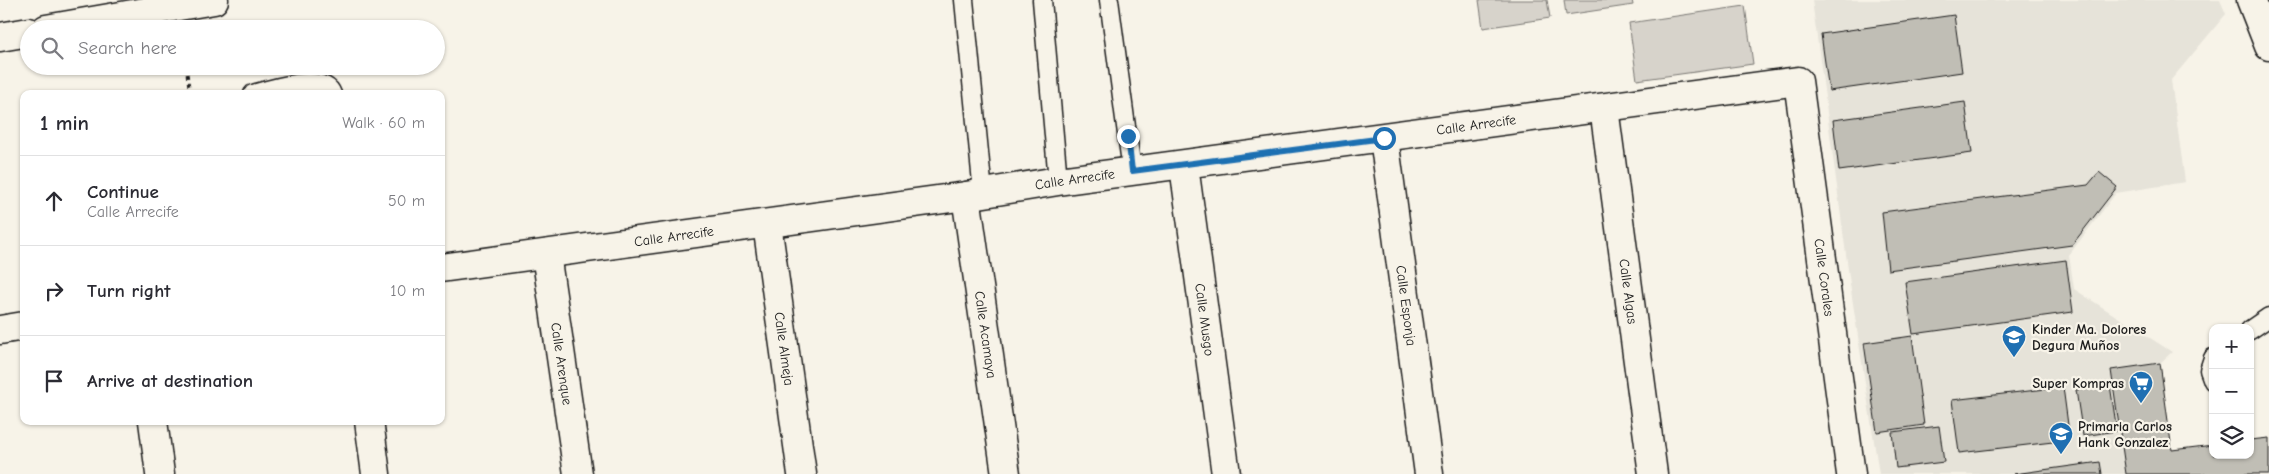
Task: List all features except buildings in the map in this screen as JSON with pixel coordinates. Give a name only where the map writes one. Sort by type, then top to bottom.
[{"type":"street","points":[[98,20],[214,0]]},
{"type":"street","points":[[2251,0],[2269,46]]},
{"type":"street","points":[[0,36],[20,33]]},
{"type":"street","name":"Calle Arrecife","points":[[445,267],[974,195],[1058,181],[1184,166],[1798,81]]},
{"type":"street","name":"Calle Corales","points":[[1798,81],[1851,474]]},
{"type":"street","name":"Calle Algas","points":[[1604,108],[1653,474]]},
{"type":"street","name":"Calle Esponja","points":[[1384,138],[1429,474]]},
{"type":"street","name":"Calle Musgo","points":[[1184,166],[1226,474]]},
{"type":"street","name":"Calle Acamaya","points":[[974,195],[1006,474]]},
{"type":"street","name":"Calle Almeja","points":[[767,224],[802,474]]},
{"type":"street","name":"Calle Arenque","points":[[546,254],[578,474]]},
{"type":"street","points":[[0,330],[20,327]]},
{"type":"street","points":[[154,425],[160,474]]},
{"type":"street","points":[[370,425],[376,474]]},
{"type":"lane","points":[[964,0],[974,195]]},
{"type":"lane","points":[[1042,0],[1058,181]]},
{"type":"lane","points":[[1109,0],[1132,171]]},
{"type":"lane","points":[[273,90],[312,82],[323,83],[331,90]]},
{"type":"lane","points":[[2254,327],[2269,317]]},
{"type":"path","points":[[187,75],[189,90]]},
{"type":"shaded area","points":[[1479,0],[1547,0],[1550,18],[1483,28]]},
{"type":"shaded area","points":[[1564,0],[1632,0],[1633,5],[1566,15]]},
{"type":"shaded area","points":[[1812,0],[2220,0],[2226,14],[2171,80],[2185,182],[2116,193],[2069,255],[2074,289],[2172,352],[2160,363],[2111,370],[2126,474],[1879,474],[1850,284]]},
{"type":"shaded area","points":[[1745,6],[1753,64],[1637,80],[1629,23]]},
{"type":"place","name":"Kinder Ma. Dolores Degura Muños","points":[[2014,358]]},
{"type":"place","name":"Super Kompras","points":[[2141,404]]},
{"type":"place","name":"Primaria Carlos Hank Gonzalez","points":[[2061,455]]},
{"type":"route","points":[[1128,136],[1132,171],[1184,166],[1384,138]]}]
